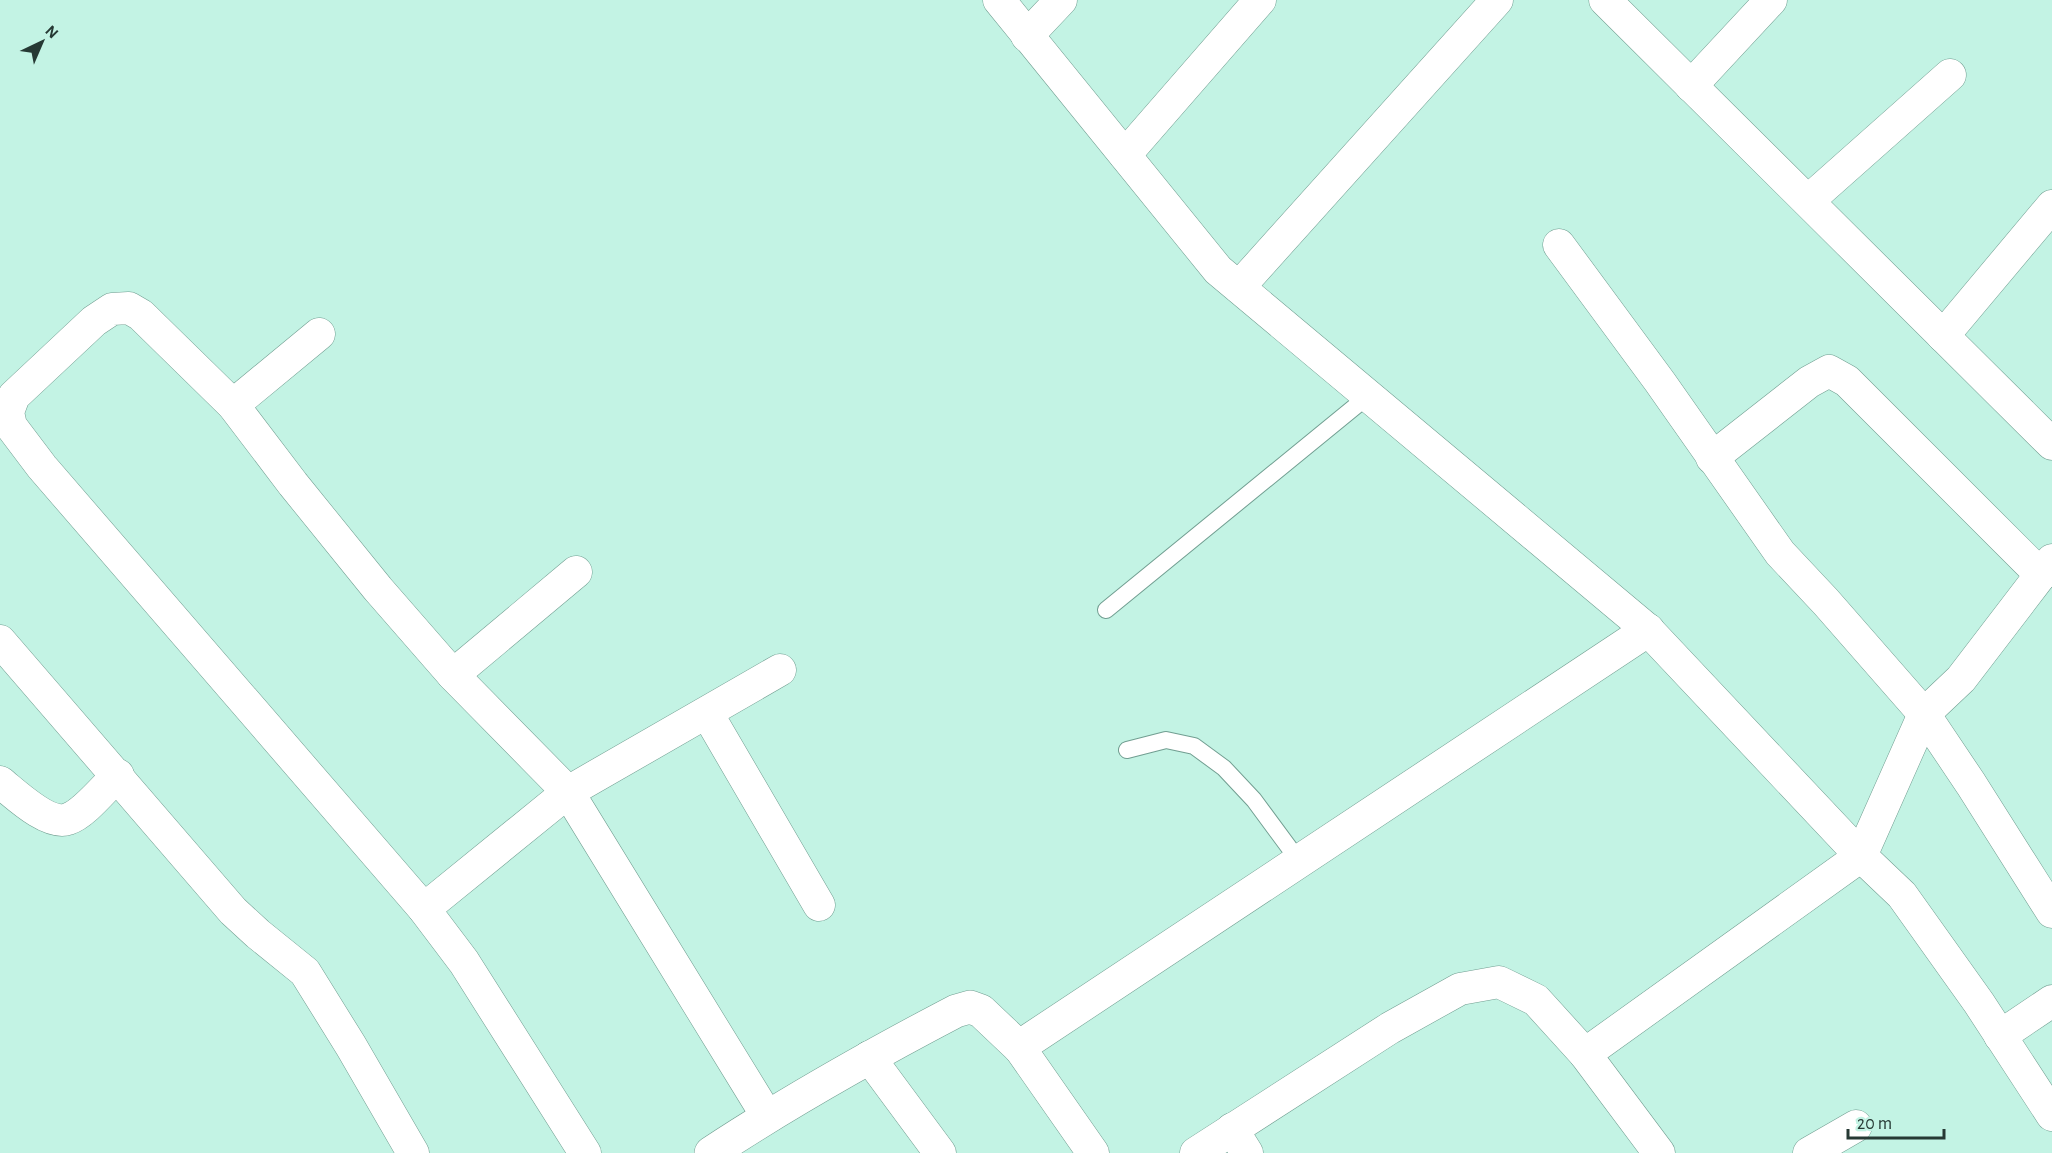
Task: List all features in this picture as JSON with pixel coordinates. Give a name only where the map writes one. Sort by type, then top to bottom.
[{"type":"street","points":[[999,0],[1218,270],[1648,630],[1861,855],[1902,895],[1979,1003],[2052,1115]]},
{"type":"street","points":[[1028,36],[1061,0]]},
{"type":"street","points":[[1125,155],[1260,0]]},
{"type":"street","points":[[1239,287],[1497,0]]},
{"type":"street","points":[[1605,0],[2052,444]]},
{"type":"street","points":[[1691,86],[1771,0]]},
{"type":"street","points":[[1808,201],[1950,75]]},
{"type":"street","points":[[1943,336],[2052,206]]},
{"type":"street","points":[[1559,245],[1660,381],[1780,553],[1924,714],[2052,912]]},
{"type":"street","points":[[585,1153],[464,962],[424,909],[42,467],[20,441],[11,426],[8,412],[14,396],[94,321],[112,309],[129,308],[141,315],[232,405],[378,589],[453,675],[568,792],[767,1116]]},
{"type":"street","points":[[232,405],[320,334]]},
{"type":"street","points":[[1585,1054],[1861,855],[1924,714],[1961,679],[2047,567],[1847,381],[1829,371],[1809,382],[1712,458]]},
{"type":"street","points":[[453,675],[576,572]]},
{"type":"street","points":[[1019,1047],[1648,630]]},
{"type":"street","points":[[0,641],[233,911],[305,972],[413,1153]]},
{"type":"street","points":[[424,909],[568,792],[780,670]]},
{"type":"street","points":[[708,713],[819,905]]},
{"type":"street","points":[[0,782],[32,808],[53,818],[67,820],[80,812],[118,776]]},
{"type":"street","points":[[1196,1153],[1240,1141],[1390,1028],[1460,989],[1499,982],[1536,1000],[1585,1054],[1659,1153]]},
{"type":"street","points":[[2000,1036],[2052,1001]]},
{"type":"street","points":[[711,1153],[767,1116],[869,1057],[956,1011],[970,1007],[981,1011],[1019,1047],[1093,1153]]},
{"type":"street","points":[[869,1057],[940,1153]]},
{"type":"street","points":[[1809,1153],[1856,1126]]},
{"type":"lane","points":[[1106,610],[1368,396]]},
{"type":"lane","points":[[1127,750],[1166,740],[1194,746],[1224,768],[1254,800],[1299,861]]}]
